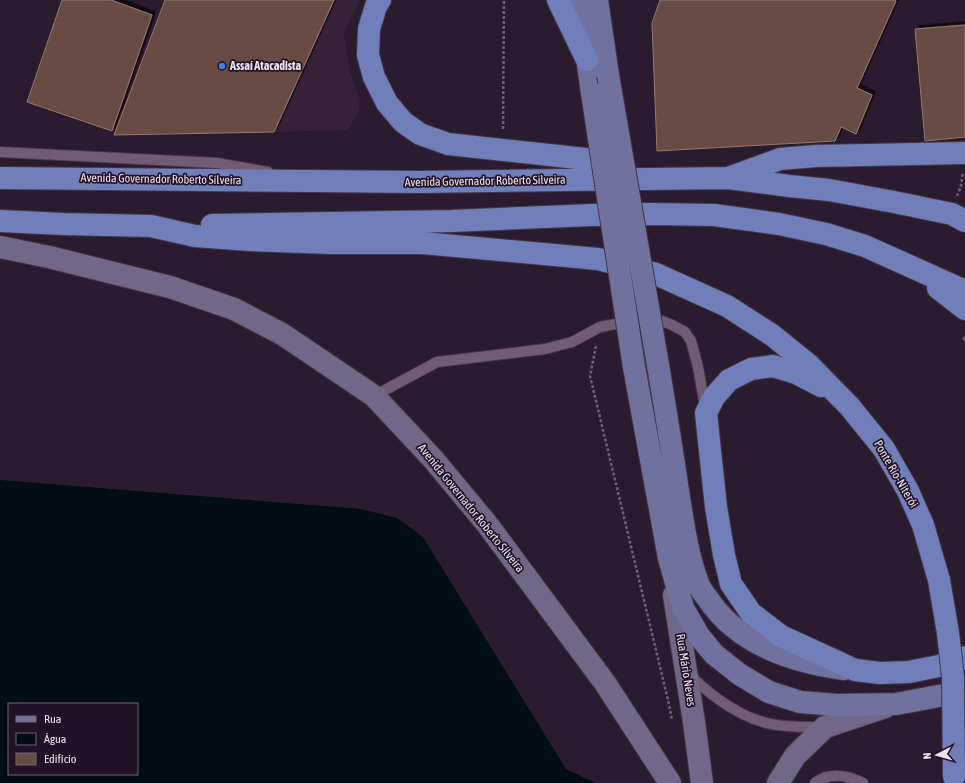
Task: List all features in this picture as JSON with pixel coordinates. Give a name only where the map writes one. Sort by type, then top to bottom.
[{"type":"highway","points":[[380,0],[376,6],[369,29],[368,55],[374,76],[387,103],[403,122],[420,134],[448,144],[586,159],[660,178]]},
{"type":"highway","points":[[558,0],[587,60]]},
{"type":"highway","points":[[728,178],[780,159],[816,156],[965,154]]},
{"type":"highway","name":"Avenida Governador Roberto Silveira","points":[[0,178],[419,182],[728,178],[829,190],[894,202],[960,211]]},
{"type":"highway","points":[[0,221],[151,226],[452,221],[592,215],[714,215],[778,224],[826,234],[865,246],[965,291]]},
{"type":"highway","name":"Ponte Rio-Niterói","points":[[151,226],[195,236],[330,243],[422,243],[598,259],[656,274],[727,306],[772,335],[808,364],[850,407],[884,449],[908,491],[923,525],[939,580],[953,677],[954,780]]},
{"type":"highway","points":[[914,267],[938,289],[965,309]]},
{"type":"highway","points":[[850,407],[818,384],[796,373],[773,366],[751,369],[729,380],[714,396],[706,413],[716,507],[724,555],[731,584],[751,613],[781,636],[855,670],[880,673],[908,672],[939,666],[965,657]]},
{"type":"main road","points":[[578,0],[634,367],[669,558],[683,608],[699,636],[714,654],[739,674],[769,692],[800,702],[837,705],[896,704],[965,691]]},
{"type":"main road","points":[[597,0],[608,75],[682,510],[690,556],[698,585],[713,607],[727,622],[750,640],[779,654],[828,667],[855,670]]},
{"type":"street","name":"Avenida Governador Roberto Silveira","points":[[0,247],[49,257],[170,287],[234,309],[282,334],[374,396],[433,459],[487,524],[605,682],[670,783]]},
{"type":"street","name":"Rua Mário Neves","points":[[669,558],[702,783]]},
{"type":"street","points":[[778,783],[796,756],[825,727],[860,714],[896,704]]},
{"type":"lane","points":[[0,152],[217,163],[325,181]]},
{"type":"lane","points":[[374,396],[437,362],[545,350],[572,342],[600,327],[646,319],[662,321],[672,325],[685,332],[691,341],[698,367],[706,413]]},
{"type":"lane","points":[[686,670],[696,682],[707,691],[735,710],[765,724],[794,728],[825,727]]},
{"type":"lane","points":[[815,783],[821,778],[847,776],[863,783]]},
{"type":"path","points":[[503,150],[504,0]]},
{"type":"path","points":[[960,211],[961,186]]},
{"type":"path","points":[[600,327],[590,376],[672,721]]},
{"type":"path","points":[[965,337],[963,340],[965,341]]},
{"type":"shaded area","name":"Assaí Atacadista","points":[[334,0],[360,0],[344,36],[350,73],[360,100],[359,110],[348,130],[274,132]]},
{"type":"water","points":[[0,480],[361,509],[397,518],[423,537],[566,769],[596,783],[0,783]]},
{"type":"building","points":[[62,0],[111,0],[152,15],[112,131],[27,102]]},
{"type":"building","name":"Assaí Atacadista","points":[[165,0],[334,0],[274,132],[114,135]]},
{"type":"building","points":[[660,0],[896,1],[857,88],[872,95],[856,134],[841,127],[835,141],[657,151],[652,23]]},
{"type":"building","points":[[965,25],[965,137],[925,141],[915,29]]},
{"type":"place","name":"Assaí Atacadista","points":[[222,66]]}]
